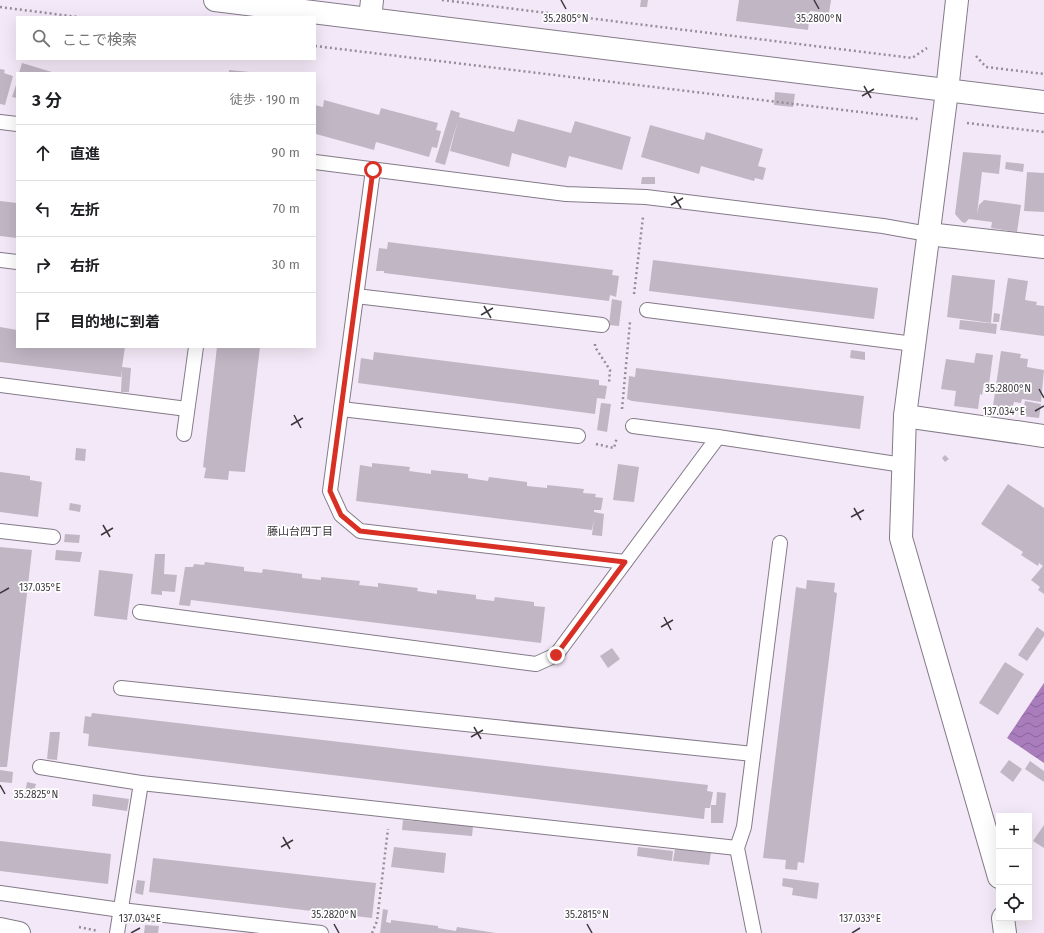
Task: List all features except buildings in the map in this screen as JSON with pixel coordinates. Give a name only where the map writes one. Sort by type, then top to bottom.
[{"type":"street","points":[[215,0],[371,10],[948,91],[1044,102]]},
{"type":"street","points":[[957,0],[948,91],[905,416],[901,538],[996,868]]},
{"type":"street","points":[[928,234],[1044,247]]},
{"type":"street","points":[[905,416],[1044,436]]},
{"type":"street","points":[[1003,921],[1004,933]]},
{"type":"street","points":[[0,929],[19,933]]},
{"type":"lane","points":[[0,122],[16,124]]},
{"type":"lane","points":[[316,162],[566,194],[646,197],[884,226],[928,234]]},
{"type":"lane","points":[[373,170],[330,491],[341,515],[360,531],[625,562]]},
{"type":"lane","points":[[0,260],[16,262]]},
{"type":"lane","points":[[356,296],[600,325]]},
{"type":"lane","points":[[647,310],[914,344]]},
{"type":"lane","points":[[184,434],[196,348]]},
{"type":"lane","points":[[0,385],[187,409]]},
{"type":"lane","points":[[341,409],[578,436]]},
{"type":"lane","points":[[633,426],[718,437],[903,465]]},
{"type":"lane","points":[[140,612],[536,664],[556,655],[718,437]]},
{"type":"lane","points":[[0,531],[53,537]]},
{"type":"lane","points":[[754,933],[737,848],[744,827],[780,542]]},
{"type":"lane","points":[[121,688],[753,754]]},
{"type":"lane","points":[[40,767],[141,783],[737,848]]},
{"type":"lane","points":[[117,933],[141,783]]},
{"type":"lane","points":[[0,893],[121,910],[321,933]]},
{"type":"path","points":[[442,0],[912,58],[931,46]]},
{"type":"path","points":[[0,8],[69,16]]},
{"type":"path","points":[[316,46],[1044,132]]},
{"type":"path","points":[[972,52],[986,67],[1044,74]]},
{"type":"path","points":[[634,297],[646,197]]},
{"type":"path","points":[[622,414],[631,318]]},
{"type":"path","points":[[600,325],[595,347],[610,370],[609,383]]},
{"type":"path","points":[[578,436],[587,443],[614,448],[617,434]]},
{"type":"path","points":[[372,933],[377,921],[391,810]]},
{"type":"water","points":[[1044,683],[1044,763],[1007,738]]},
{"type":"district","name":"藤山台四丁目","points":[[300,531]]},
{"type":"route","points":[[373,170],[330,491],[341,515],[360,531],[625,562],[556,655]]}]
